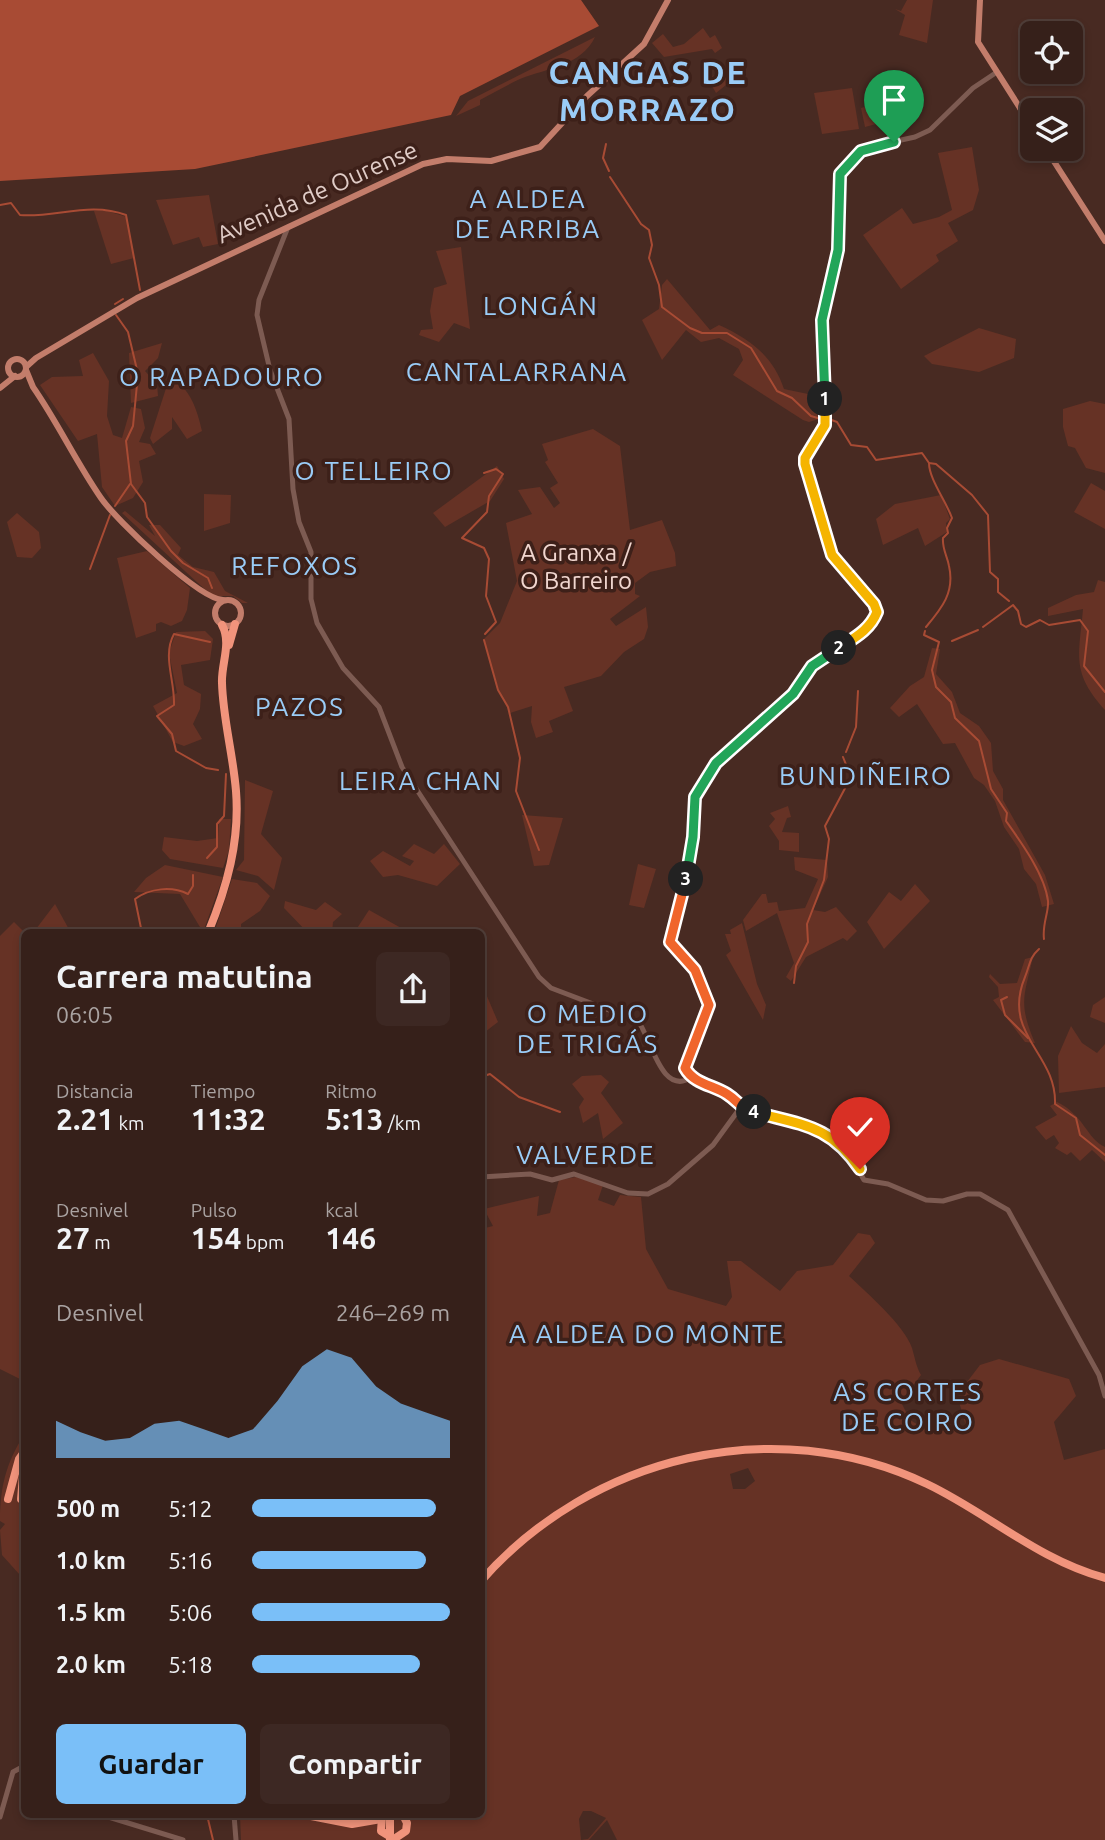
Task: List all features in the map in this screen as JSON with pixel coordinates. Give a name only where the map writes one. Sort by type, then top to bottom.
[{"type":"highway","points":[[225,651],[235,624]]},
{"type":"highway","points":[[210,929],[222,900],[236,828],[236,792],[222,696],[221,675],[227,635],[222,625]]},
{"type":"highway","points":[[485,1577],[526,1536],[585,1495],[663,1463],[738,1449],[807,1451],[886,1467],[938,1490],[1038,1551],[1086,1573],[1105,1578]]},
{"type":"highway","points":[[8,1499],[21,1456]]},
{"type":"highway","points":[[322,1818],[344,1823],[382,1823],[394,1839],[403,1837],[407,1827],[404,1818]]},
{"type":"highway","points":[[390,1818],[390,1840]]},
{"type":"main road","name":"Avenida de Ourense","points":[[0,386],[36,358],[120,307],[434,160],[491,161],[540,147],[587,96],[644,44],[668,0]]},
{"type":"main road","points":[[979,0],[978,42],[1020,108]]},
{"type":"main road","points":[[1054,161],[1105,241]]},
{"type":"main road","points":[[0,386],[10,362],[36,358]]},
{"type":"main road","points":[[20,359],[33,387],[102,500],[175,570],[210,598],[216,608]]},
{"type":"main road","points":[[8,370],[33,387]]},
{"type":"main road","points":[[210,598],[232,600],[239,606],[241,616],[235,624],[222,625],[215,617],[216,608],[223,600]]},
{"type":"street","points":[[997,72],[973,88],[930,130],[915,137],[865,149],[840,174],[838,250],[822,320],[825,425],[805,458],[832,555],[874,604],[877,612],[862,634],[812,666],[793,694],[716,763],[695,797],[693,837],[679,914],[670,942],[695,970],[709,1005],[686,1060],[685,1068],[692,1077],[727,1094],[740,1108],[822,1130],[834,1138],[859,1167],[864,1180],[888,1184],[926,1200],[943,1201],[980,1194],[1008,1210],[1099,1375],[1105,1396]]},
{"type":"street","points":[[288,227],[259,300],[257,315],[270,370],[289,419],[292,480],[299,522],[311,552],[311,599],[317,623],[329,648],[379,707],[402,767],[539,977],[551,988],[607,1012],[632,1017],[642,1027],[657,1064],[668,1077],[681,1081],[692,1077]]},
{"type":"street","points":[[485,1177],[530,1174],[552,1180],[574,1174],[628,1193],[648,1194],[668,1184],[713,1144],[740,1108]]},
{"type":"street","points":[[0,1817],[13,1772],[21,1768]]},
{"type":"street","points":[[112,1818],[183,1840]]},
{"type":"street","points":[[234,1818],[236,1840]]},
{"type":"green space","points":[[907,0],[933,0],[927,43],[899,35],[905,15],[895,9],[901,11]]},
{"type":"green space","points":[[703,28],[710,38],[715,35],[722,48],[715,53],[712,49],[664,57],[652,43],[663,34],[673,47],[684,44]]},
{"type":"green space","points":[[595,37],[589,47],[572,60],[515,81],[480,100],[480,105],[456,116],[468,101]]},
{"type":"green space","points":[[730,66],[736,77],[716,93],[708,79]]},
{"type":"green space","points":[[852,88],[859,129],[822,134],[814,93]]},
{"type":"green space","points":[[886,101],[891,120],[865,127],[861,108]]},
{"type":"green space","points":[[972,147],[979,190],[973,210],[948,223],[958,241],[936,255],[939,261],[901,289],[863,235],[902,208],[913,224],[939,217],[952,210],[938,153]]},
{"type":"green space","points":[[209,195],[218,244],[203,247],[199,237],[173,245],[156,200]]},
{"type":"green space","points":[[94,211],[107,211],[127,217],[134,258],[111,264]]},
{"type":"green space","points":[[461,247],[470,329],[454,323],[439,342],[419,335],[421,330],[433,329],[430,311],[434,288],[447,284],[436,251]]},
{"type":"green space","points":[[667,279],[710,330],[719,325],[741,336],[759,350],[774,367],[784,389],[808,394],[812,410],[822,413],[822,418],[809,422],[803,420],[733,375],[743,360],[739,349],[719,338],[701,342],[686,330],[662,360],[642,320],[659,309],[662,285]]},
{"type":"green space","points":[[979,328],[1016,339],[1014,358],[979,372],[932,364],[924,356]]},
{"type":"green space","points":[[162,343],[158,358],[145,371],[157,384],[158,396],[131,403],[129,353]]},
{"type":"green space","points":[[93,353],[109,381],[107,416],[113,435],[122,438],[131,407],[141,409],[145,428],[139,442],[150,444],[156,454],[139,461],[143,482],[133,498],[115,506],[102,487],[97,434],[78,441],[40,385],[52,377],[83,376],[79,360]]},
{"type":"green space","points":[[169,379],[188,393],[202,431],[187,439],[172,417],[172,429],[153,444],[150,438]]},
{"type":"green space","points":[[1090,401],[1105,404],[1105,473],[1086,468],[1075,448],[1068,446],[1063,427],[1063,409]]},
{"type":"green space","name":"A Granxa / O Barreiro","points":[[593,429],[620,446],[630,530],[662,520],[675,553],[676,566],[650,572],[635,583],[635,594],[640,596],[610,619],[616,626],[646,607],[648,627],[644,639],[624,652],[601,676],[564,687],[573,711],[549,721],[553,732],[536,738],[531,722],[532,706],[510,713],[499,691],[484,639],[500,623],[517,581],[506,523],[532,514],[518,490],[540,487],[554,508],[560,503],[550,488],[558,483],[545,462],[548,460],[542,444]]},
{"type":"green space","points":[[497,466],[504,479],[490,501],[445,527],[433,513]]},
{"type":"green space","points":[[1091,483],[1105,491],[1105,529],[1074,512]]},
{"type":"green space","points":[[204,494],[231,495],[230,523],[204,531]]},
{"type":"green space","points":[[941,495],[950,519],[946,523],[947,532],[925,546],[918,528],[883,545],[876,519],[895,504]]},
{"type":"green space","points":[[125,511],[155,536],[149,525],[160,525],[181,548],[178,555],[193,567],[214,572],[225,591],[248,603],[242,603],[233,596],[212,596],[122,513]]},
{"type":"green space","points":[[17,513],[39,532],[41,548],[32,558],[17,557],[7,522]]},
{"type":"green space","points":[[147,551],[190,588],[187,610],[182,621],[171,626],[161,622],[156,624],[156,631],[136,638],[117,558]]},
{"type":"green space","points":[[1098,580],[1105,582],[1105,710],[1094,697],[1082,674],[1079,652],[1083,609],[1048,616],[1048,608],[1076,595],[1094,592]]},
{"type":"green space","points":[[205,631],[213,639],[210,660],[181,665],[184,685],[201,694],[200,709],[193,724],[202,739],[184,746],[173,742],[153,706],[177,693],[169,653],[176,632]]},
{"type":"green space","points":[[932,648],[940,649],[936,674],[952,692],[960,713],[979,726],[991,743],[993,771],[1003,789],[1003,800],[1045,875],[1054,904],[1042,907],[1036,884],[1024,869],[1019,849],[1004,827],[995,801],[984,785],[974,778],[955,743],[943,744],[917,704],[899,717],[890,708],[910,686],[924,677]]},
{"type":"green space","points":[[245,780],[273,791],[261,834],[282,858],[274,890],[258,876],[236,870],[244,860]]},
{"type":"green space","points":[[788,806],[791,817],[787,818],[782,832],[799,833],[799,852],[779,850],[779,841],[769,826],[775,819],[770,813]]},
{"type":"green space","points":[[522,815],[563,818],[549,865],[534,866]]},
{"type":"green space","points":[[219,819],[231,819],[229,850],[223,868],[170,859],[162,850],[164,837],[197,841],[218,838]]},
{"type":"green space","points":[[414,844],[434,854],[444,844],[460,864],[437,886],[398,875],[383,877],[370,861],[383,851],[410,866],[414,861],[402,856]]},
{"type":"green space","points":[[794,857],[827,860],[828,877],[813,910],[825,912],[836,907],[857,931],[847,941],[843,938],[806,957],[791,981],[786,977],[794,963],[777,913],[746,931],[743,920],[762,894],[766,894],[768,903],[777,902],[779,911],[805,908],[818,879],[795,870]]},
{"type":"green space","points":[[638,864],[656,869],[644,908],[629,905]]},
{"type":"green space","points":[[165,865],[223,877],[204,929],[201,929],[180,894],[134,892],[146,878]]},
{"type":"green space","points":[[232,879],[257,883],[270,896],[260,911],[241,924],[241,929],[215,929]]},
{"type":"green space","points":[[915,884],[930,901],[884,949],[867,922],[889,892],[901,901]]},
{"type":"green space","points":[[285,901],[316,910],[325,902],[342,914],[333,922],[332,929],[304,929],[284,908]]},
{"type":"green space","points":[[55,904],[69,929],[36,929]]},
{"type":"green space","points":[[369,910],[403,929],[357,929]]},
{"type":"green space","points":[[14,922],[21,929],[21,1380],[0,1369],[0,936]]},
{"type":"green space","points":[[742,923],[757,984],[766,1005],[763,1020],[726,955],[731,951],[725,934],[731,934],[730,930]]},
{"type":"green space","points":[[1033,957],[1024,1000],[1026,1018],[1035,1043],[1025,1042],[993,1000],[999,997],[998,987],[989,977],[990,974],[1000,984],[1017,983],[1025,959]]},
{"type":"green space","points":[[485,993],[486,994],[498,1022],[485,1032]]},
{"type":"green space","points":[[1105,997],[1105,1023],[1090,1017],[1093,1005]]},
{"type":"green space","points":[[1071,1026],[1082,1043],[1097,1053],[1105,1044],[1105,1087],[1059,1093],[1058,1056]]},
{"type":"green space","points":[[601,1075],[609,1082],[601,1093],[623,1123],[603,1139],[598,1113],[583,1123],[579,1107],[584,1099],[572,1084],[582,1076]]},
{"type":"green space","points":[[1057,1102],[1073,1113],[1105,1147],[1105,1162],[1092,1150],[1080,1161],[1071,1152],[1067,1155],[1055,1148],[1059,1143],[1054,1135],[1046,1140],[1035,1127],[1057,1115],[1050,1106]]},
{"type":"green space","points":[[576,1177],[603,1185],[598,1200],[614,1206],[620,1195],[641,1197],[646,1249],[668,1289],[726,1306],[732,1297],[727,1261],[741,1261],[780,1291],[797,1271],[833,1265],[858,1233],[870,1235],[875,1243],[849,1276],[884,1310],[908,1339],[921,1375],[901,1402],[910,1420],[932,1433],[966,1426],[957,1395],[980,1365],[999,1359],[1069,1379],[1076,1396],[1054,1422],[1064,1460],[1105,1449],[1105,1840],[617,1840],[607,1820],[589,1840],[581,1840],[241,1840],[240,1818],[485,1818],[485,1228],[493,1226],[485,1209],[539,1196],[537,1216],[550,1213],[559,1180]],"holes":[[[748,1468],[755,1481],[745,1489],[733,1489],[730,1474]],[[583,1811],[591,1811],[606,1818],[588,1839],[581,1840],[579,1819]]]},
{"type":"green space","points":[[21,1440],[20,1575],[2,1555],[0,1530],[5,1524],[0,1521],[3,1486]]},
{"type":"shaded area","points":[[0,0],[581,0],[599,26],[460,96],[451,115],[195,169],[0,181]]},
{"type":"waterway","points":[[606,144],[603,158],[609,171]]},
{"type":"waterway","points":[[610,177],[641,224],[649,230],[652,245],[649,258],[659,285],[662,307],[690,328],[702,333],[727,333],[751,348],[777,391],[792,398],[811,416],[821,419]]},
{"type":"waterway","points":[[0,205],[11,203],[20,215],[86,210],[113,211],[126,215],[140,290]]},
{"type":"waterway","points":[[115,304],[123,299]]},
{"type":"waterway","points":[[116,315],[128,332],[138,374],[133,426],[126,441],[131,484],[145,503],[147,517],[171,551],[183,563],[208,578],[212,588]]},
{"type":"waterway","points":[[829,419],[837,422],[851,445],[867,447],[876,460],[922,453],[929,463],[936,464],[972,495],[988,515],[990,572],[998,579],[998,592],[1009,601]]},
{"type":"waterway","points":[[926,627],[949,592],[950,575],[943,538],[948,533],[947,528],[952,518],[932,476],[929,463]]},
{"type":"waterway","points":[[484,473],[496,469],[503,474],[489,496],[487,512],[462,538],[484,548],[489,559],[486,596],[496,622],[485,634]]},
{"type":"waterway","points":[[115,506],[130,484]]},
{"type":"waterway","points":[[90,569],[110,515]]},
{"type":"waterway","points":[[983,627],[1013,605],[1018,611],[1021,624],[1026,627],[1040,620],[1049,625],[1080,620],[1088,631],[1084,666],[1105,692]]},
{"type":"waterway","points":[[952,641],[978,630]]},
{"type":"waterway","points":[[925,631],[924,635],[939,642],[932,670],[936,687],[951,702],[955,718],[979,741],[991,789],[1007,813],[1006,821],[1032,859],[1042,880],[1048,901],[1044,939]]},
{"type":"waterway","points":[[210,642],[174,634],[169,651],[174,705],[157,716],[172,734],[176,751],[206,768],[218,770]]},
{"type":"waterway","points":[[484,640],[498,690],[508,707],[520,758],[516,791],[539,850]]},
{"type":"waterway","points":[[846,752],[856,727],[858,691]]},
{"type":"waterway","points":[[794,983],[796,966],[808,942],[807,924],[824,880],[829,839],[825,826],[851,777],[843,757]]},
{"type":"waterway","points":[[207,858],[217,847],[217,824],[224,816],[226,774]]},
{"type":"waterway","points":[[141,929],[135,899],[147,892],[161,889],[188,894],[193,886],[193,875]]},
{"type":"waterway","points":[[1039,949],[1030,962],[1019,997],[1024,1029],[1048,1071],[1055,1104],[1076,1118],[1080,1135],[1105,1155]]},
{"type":"waterway","points":[[1007,997],[1001,1000],[1005,1015],[1028,1038]]},
{"type":"waterway","points":[[485,1076],[490,1074],[519,1097],[560,1112]]},
{"type":"waterway","points":[[208,1818],[213,1840]]},
{"type":"district","name":"CANGAS DE MORRAZO","points":[[648,90]]},
{"type":"district","name":"A ALDEA DE ARRIBA","points":[[528,213]]},
{"type":"district","name":"LONGÁN","points":[[541,305]]},
{"type":"district","name":"CANTALARRANA","points":[[517,371]]},
{"type":"district","name":"O RAPADOURO","points":[[222,376]]},
{"type":"district","name":"O TELLEIRO","points":[[374,470]]},
{"type":"district","name":"REFOXOS","points":[[295,565]]},
{"type":"district","name":"PAZOS","points":[[300,706]]},
{"type":"district","name":"BUNDIÑEIRO","points":[[866,775]]},
{"type":"district","name":"LEIRA CHAN","points":[[421,780]]},
{"type":"district","name":"O MEDIO DE TRIGÁS","points":[[588,1028]]},
{"type":"district","name":"VALVERDE","points":[[586,1154]]},
{"type":"district","name":"A ALDEA DO MONTE","points":[[647,1333]]},
{"type":"district","name":"AS CORTES DE COIRO","points":[[908,1406]]},
{"type":"route","points":[[860,1169],[834,1138],[822,1130],[744,1110],[727,1094],[688,1073],[685,1068],[686,1060],[706,1018],[709,1005],[695,970],[670,942],[679,914],[693,837],[695,797],[716,763],[793,694],[812,666],[862,634],[877,612],[874,604],[832,555],[805,458],[825,425],[822,320],[838,250],[840,174],[861,151],[894,142]]}]
